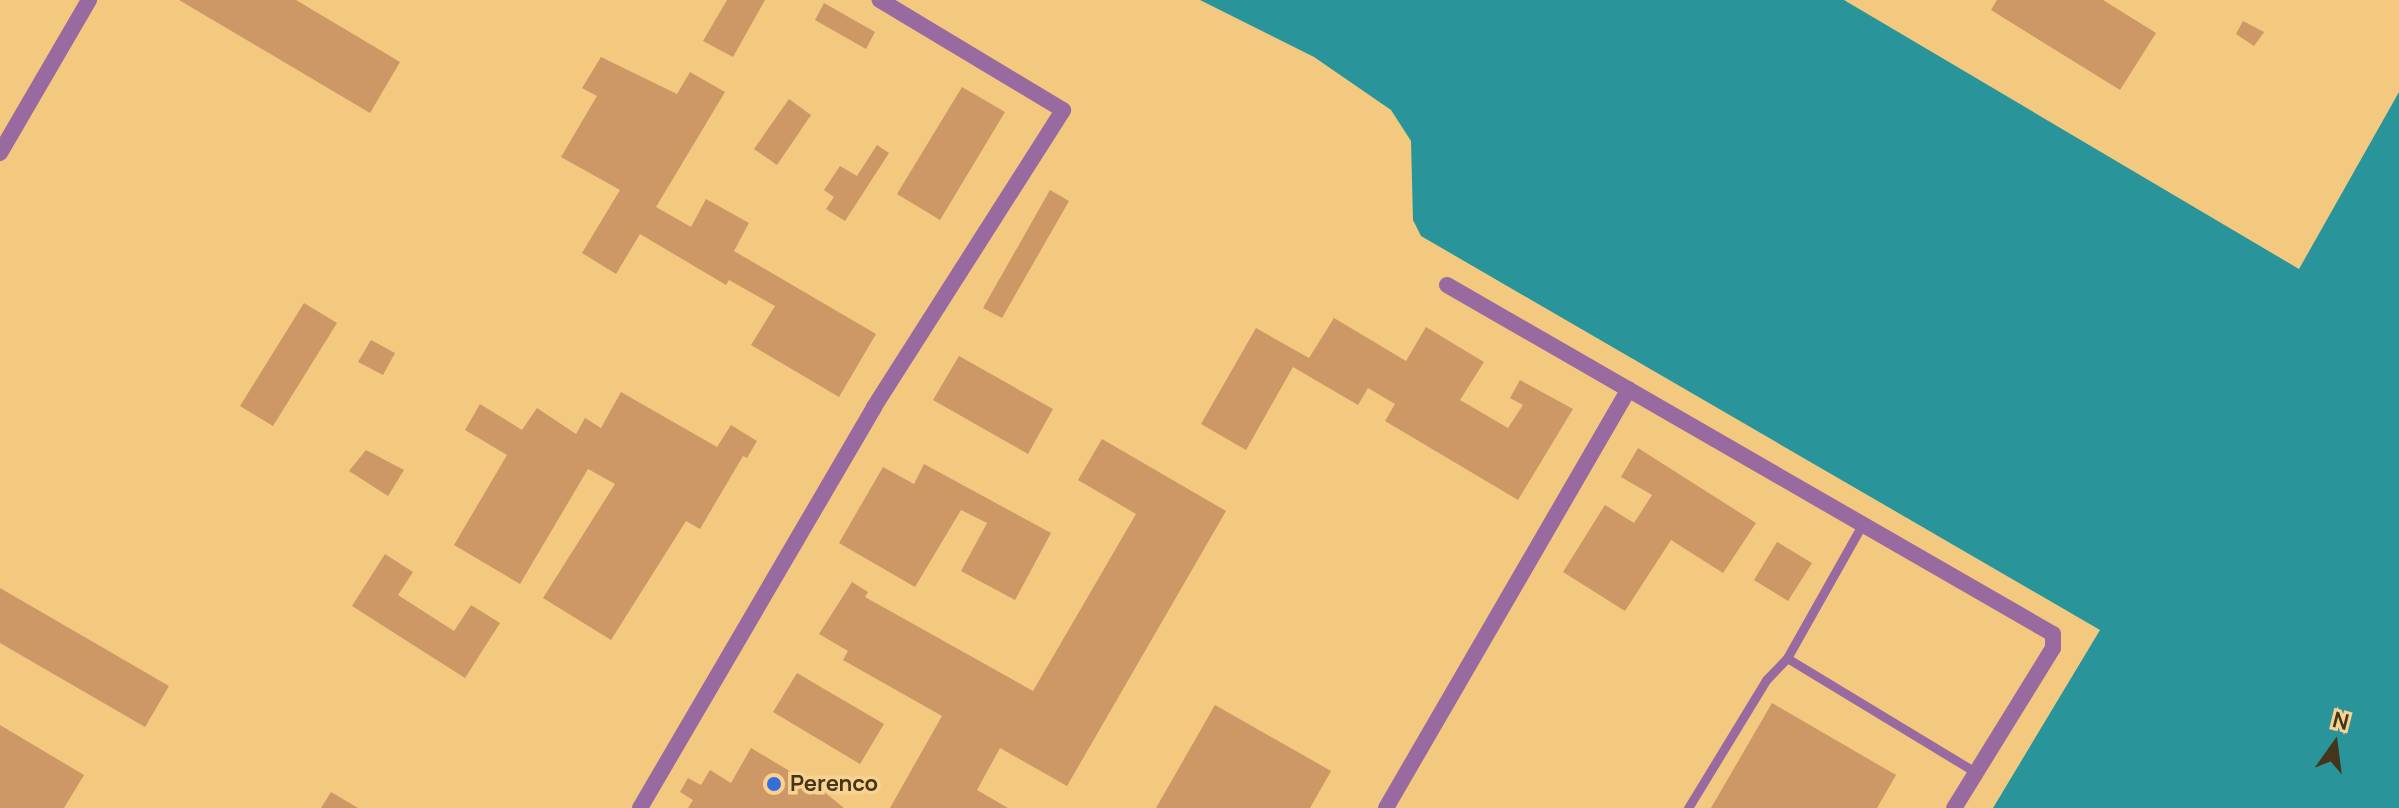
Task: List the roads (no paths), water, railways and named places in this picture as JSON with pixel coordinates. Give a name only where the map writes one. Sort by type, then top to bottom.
[{"type":"street","points":[[0,153],[89,0]]},
{"type":"street","points":[[640,808],[874,407],[1063,110],[880,0]]},
{"type":"street","points":[[1447,285],[1863,523],[2056,640],[1954,808]]},
{"type":"street","points":[[1386,808],[1629,389]]},
{"type":"lane","points":[[1688,808],[1766,680],[1787,658],[1863,523]]},
{"type":"lane","points":[[1787,658],[1975,772]]},
{"type":"water","points":[[1200,0],[1844,0],[2299,269],[2399,92],[2399,808],[1993,808],[2100,630],[1421,236],[1413,220],[1411,141],[1391,110],[1314,57]]},
{"type":"place","name":"Perenco","points":[[774,784]]}]
